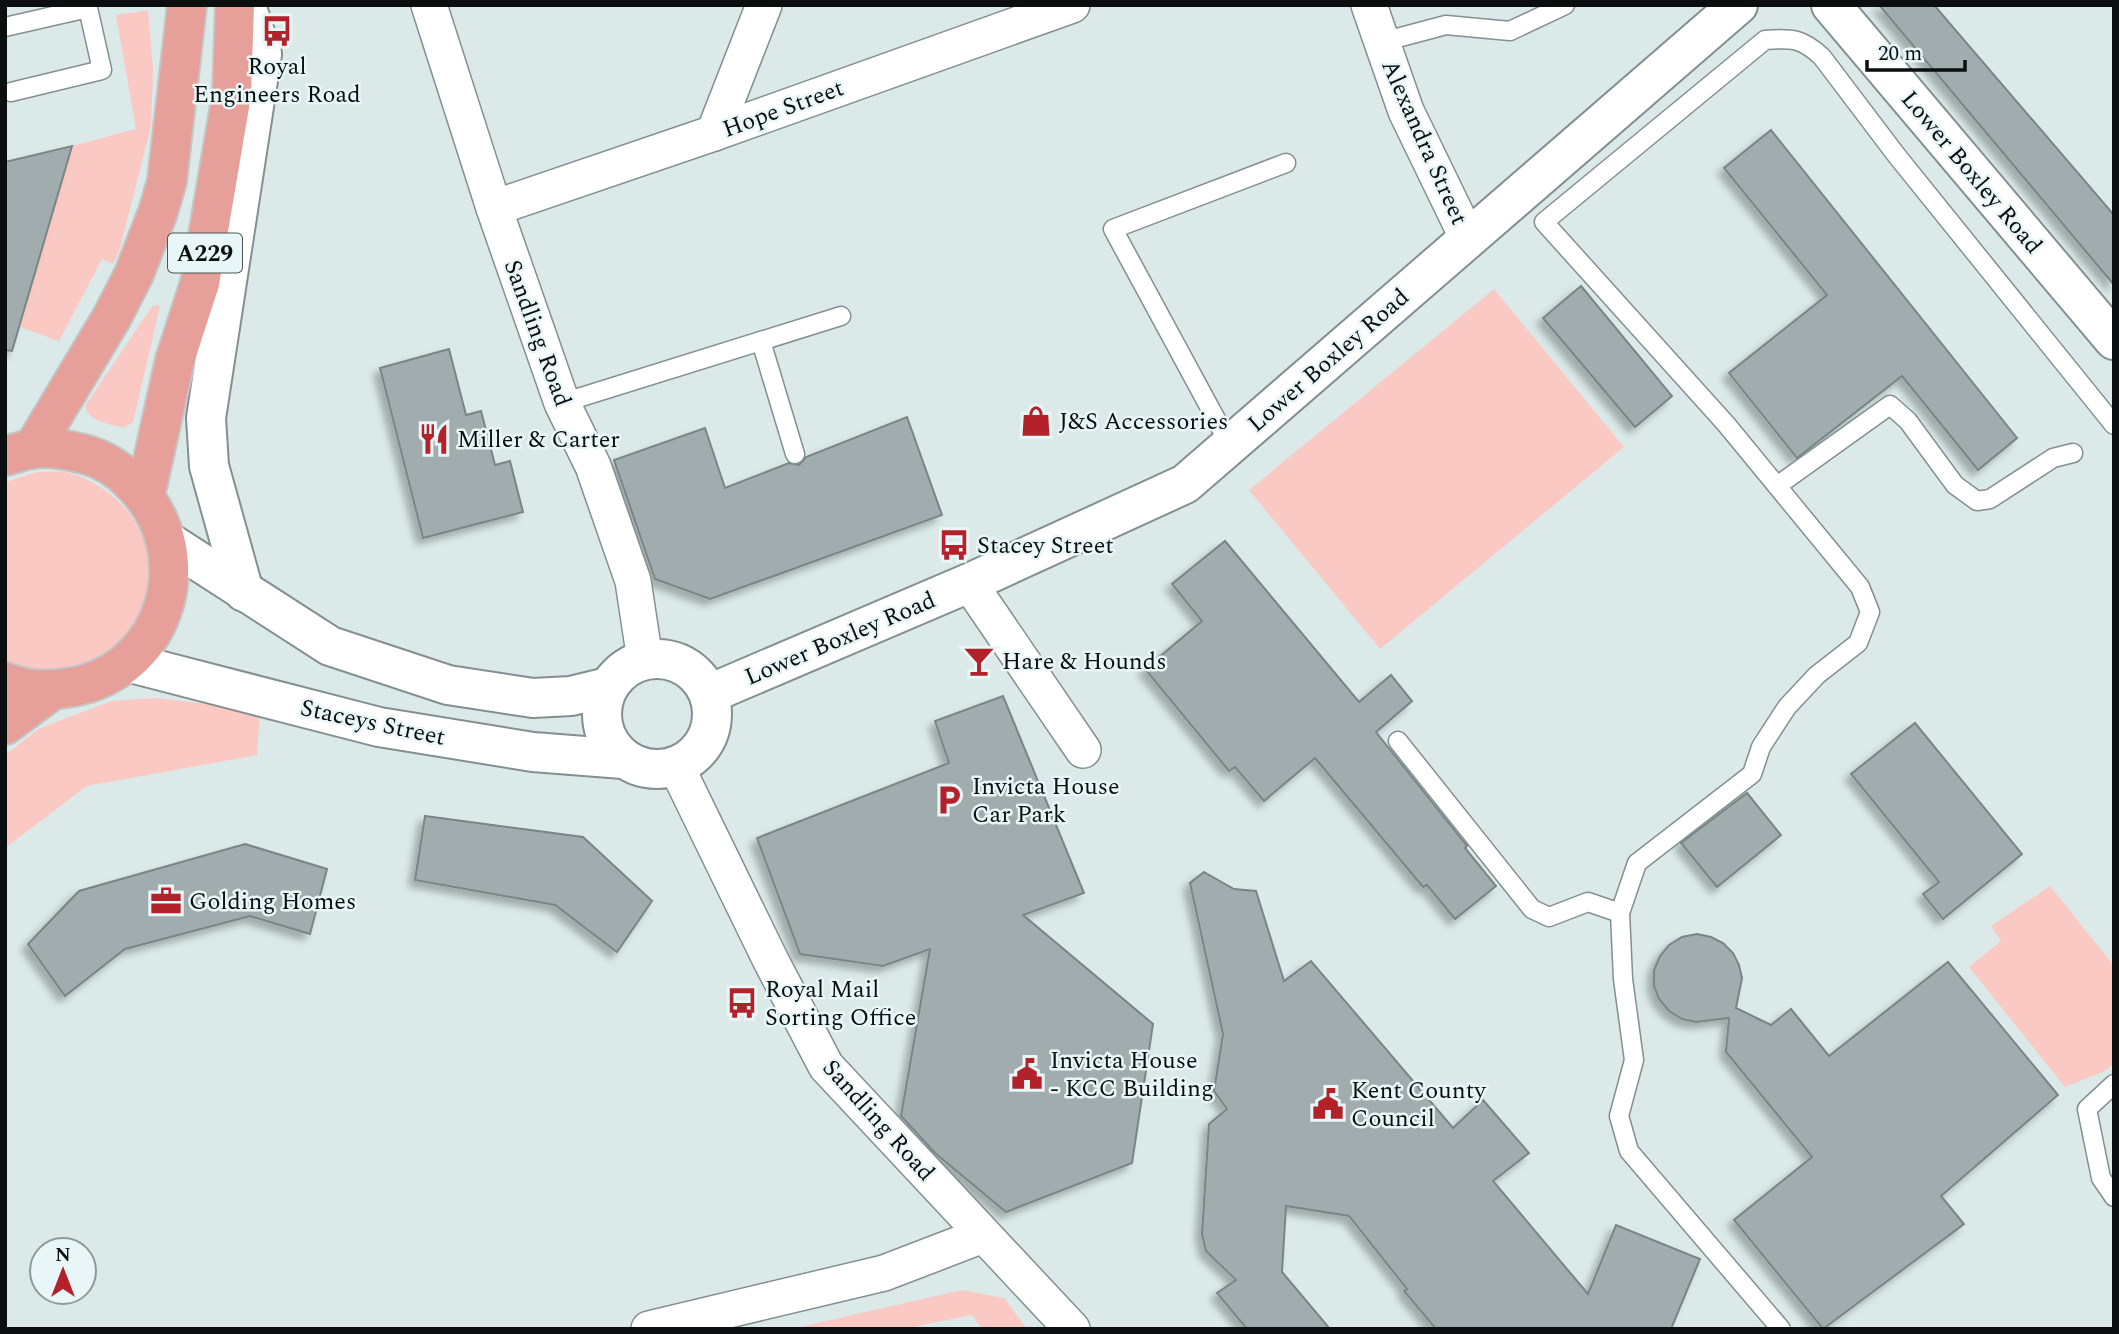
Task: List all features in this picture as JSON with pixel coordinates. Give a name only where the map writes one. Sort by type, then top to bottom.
[{"type":"highway","name":"A229","points":[[19,453],[112,317],[134,274],[158,212],[167,181],[187,5]]},
{"type":"highway","name":"A229","points":[[145,496],[175,360],[200,283],[232,94],[235,5]]},
{"type":"highway","points":[[5,682],[14,686],[51,691],[92,683],[127,662],[150,637],[164,607],[170,575],[167,541],[159,517],[145,496],[123,474],[96,458],[65,449],[19,453]]},
{"type":"highway","points":[[5,725],[51,691]]},
{"type":"main road","points":[[244,592],[209,466],[206,418],[262,54],[246,5]]},
{"type":"main road","name":"Lower Boxley Road","points":[[709,694],[969,583],[1185,484],[1738,5]]},
{"type":"main road","name":"Lower Boxley Road","points":[[1831,5],[2113,339]]},
{"type":"main road","points":[[167,541],[330,646],[448,685],[533,698],[570,696],[608,687]]},
{"type":"main road","points":[[660,658],[676,661],[690,668],[702,680],[713,711],[711,729],[703,745],[691,758],[676,766],[657,769],[623,760],[609,742],[603,724],[602,705],[608,687],[617,674],[630,665],[645,660],[660,658]]},
{"type":"main road","name":"Staceys Street","points":[[127,662],[379,727],[533,752],[623,760]]},
{"type":"street","name":"Sandling Road","points":[[429,5],[494,208],[562,403],[593,466],[633,581],[645,660]]},
{"type":"street","points":[[714,133],[764,5]]},
{"type":"street","name":"Hope Street","points":[[494,208],[714,133],[1072,5]]},
{"type":"street","name":"Alexandra Street","points":[[1369,5],[1406,111],[1468,239]]},
{"type":"street","points":[[969,583],[1083,750]]},
{"type":"street","name":"Sandling Road","points":[[676,766],[771,961],[826,1066],[1072,1329]]},
{"type":"street","points":[[649,1329],[884,1273],[983,1235]]},
{"type":"lane","points":[[1382,41],[1446,24],[1510,31],[1565,5]]},
{"type":"lane","points":[[5,27],[94,7],[102,70],[11,92]]},
{"type":"lane","points":[[1781,1329],[1629,1151],[1619,1116],[1634,1060],[1623,979],[1620,913],[1637,863],[1752,774],[1761,747],[1787,707],[1817,676],[1857,643],[1870,612],[1860,587],[1726,424],[1544,222],[1765,40],[1787,38],[1809,44],[2114,425]]},
{"type":"lane","points":[[1230,445],[1113,229],[1286,163]]},
{"type":"lane","points":[[562,403],[841,316]]},
{"type":"lane","points":[[761,341],[795,454]]},
{"type":"lane","points":[[1777,486],[1890,405],[1908,421],[1955,485],[1977,502],[1990,499],[2053,458],[2073,453]]},
{"type":"lane","points":[[1398,741],[1532,909],[1549,917],[1588,902],[1620,913]]},
{"type":"lane","points":[[2114,1084],[2087,1109],[2101,1178],[2114,1197]]},
{"type":"shaded area","points":[[148,10],[153,70],[151,126],[120,248],[113,264],[102,259],[59,341],[20,327],[72,146],[136,129],[116,15]]},
{"type":"shaded area","points":[[1494,289],[1624,447],[1380,649],[1249,490]]},
{"type":"shaded area","points":[[153,305],[160,306],[133,422],[124,428],[101,422],[91,416],[85,406]]},
{"type":"shaded area","points":[[37,472],[69,473],[99,486],[130,514],[145,544],[149,575],[142,605],[127,633],[103,654],[73,668],[36,670],[5,661],[5,482]]},
{"type":"shaded area","points":[[155,698],[260,710],[257,755],[87,786],[5,848],[5,755],[40,728],[112,701]]},
{"type":"shaded area","points":[[2050,886],[2114,966],[2114,1064],[2105,1071],[2065,1087],[1969,967],[2001,941],[1991,926]]},
{"type":"shaded area","points":[[962,1290],[1004,1298],[1027,1329],[982,1329],[972,1315],[904,1329],[791,1329]]},
{"type":"building","points":[[1879,5],[1934,5],[2114,215],[2114,285]]},
{"type":"building","points":[[1771,130],[2017,438],[1978,470],[1902,376],[1797,458],[1729,373],[1827,295],[1724,168]]},
{"type":"building","points":[[72,146],[12,351],[5,350],[5,162]]},
{"type":"building","points":[[1581,286],[1672,396],[1635,427],[1543,318]]},
{"type":"building","name":"Miller & Carter","points":[[449,349],[466,415],[481,411],[495,465],[510,461],[523,512],[423,538],[380,368]]},
{"type":"building","points":[[907,417],[942,515],[710,599],[655,579],[614,460],[705,428],[725,488],[789,463],[799,465],[806,457]]},
{"type":"building","points":[[1225,541],[1359,702],[1391,675],[1412,701],[1376,732],[1496,886],[1455,919],[1427,885],[1423,887],[1315,758],[1264,801],[1235,767],[1229,771],[1145,669],[1202,621],[1172,584]]},
{"type":"building","points":[[1003,696],[1084,893],[1023,915],[1153,1024],[1132,1163],[1006,1212],[935,1153],[901,1116],[930,949],[883,966],[800,954],[757,838],[949,763],[935,721]]},
{"type":"building","points":[[1915,723],[2022,854],[1943,919],[1923,894],[1939,882],[1851,774]]},
{"type":"building","points":[[1747,793],[1781,835],[1717,887],[1681,843]]},
{"type":"building","points":[[425,816],[583,837],[652,901],[617,952],[555,905],[415,880]]},
{"type":"building","points":[[245,844],[327,869],[310,934],[250,916],[125,949],[65,996],[28,944],[79,891]]},
{"type":"building","name":"Kent County Council","points":[[1204,872],[1234,889],[1256,891],[1284,981],[1311,961],[1453,1128],[1483,1100],[1529,1153],[1493,1181],[1588,1294],[1616,1225],[1700,1259],[1671,1329],[1436,1329],[1404,1291],[1407,1289],[1349,1216],[1286,1206],[1282,1272],[1330,1329],[1247,1329],[1217,1293],[1236,1280],[1206,1251],[1202,1234],[1209,1124],[1227,1109],[1214,1091],[1223,1034],[1190,883]]},
{"type":"building","points":[[1697,934],[1723,943],[1733,953],[1742,978],[1736,1008],[1771,1025],[1791,1009],[1829,1056],[1948,962],[2058,1095],[1941,1196],[1964,1224],[1823,1329],[1734,1220],[1812,1157],[1726,1052],[1729,1018],[1696,1022],[1682,1019],[1669,1011],[1659,999],[1654,986],[1654,970],[1669,945],[1682,937]]},
{"type":"place","name":"Royal Engineers Road","points":[[277,31]]},
{"type":"place","name":"J&S Accessories","points":[[1036,421]]},
{"type":"place","name":"Miller & Carter","points":[[434,439]]},
{"type":"place","name":"Stacey Street","points":[[954,545]]},
{"type":"place","name":"Hare & Hounds","points":[[979,661]]},
{"type":"place","name":"Invicta House Car Park","points":[[949,800]]},
{"type":"place","name":"Golding Homes","points":[[166,901]]},
{"type":"place","name":"Royal Mail Sorting Office","points":[[742,1003]]},
{"type":"place","name":"Invicta House - KCC Building","points":[[1027,1074]]},
{"type":"place","name":"Kent County Council","points":[[1328,1104]]}]
